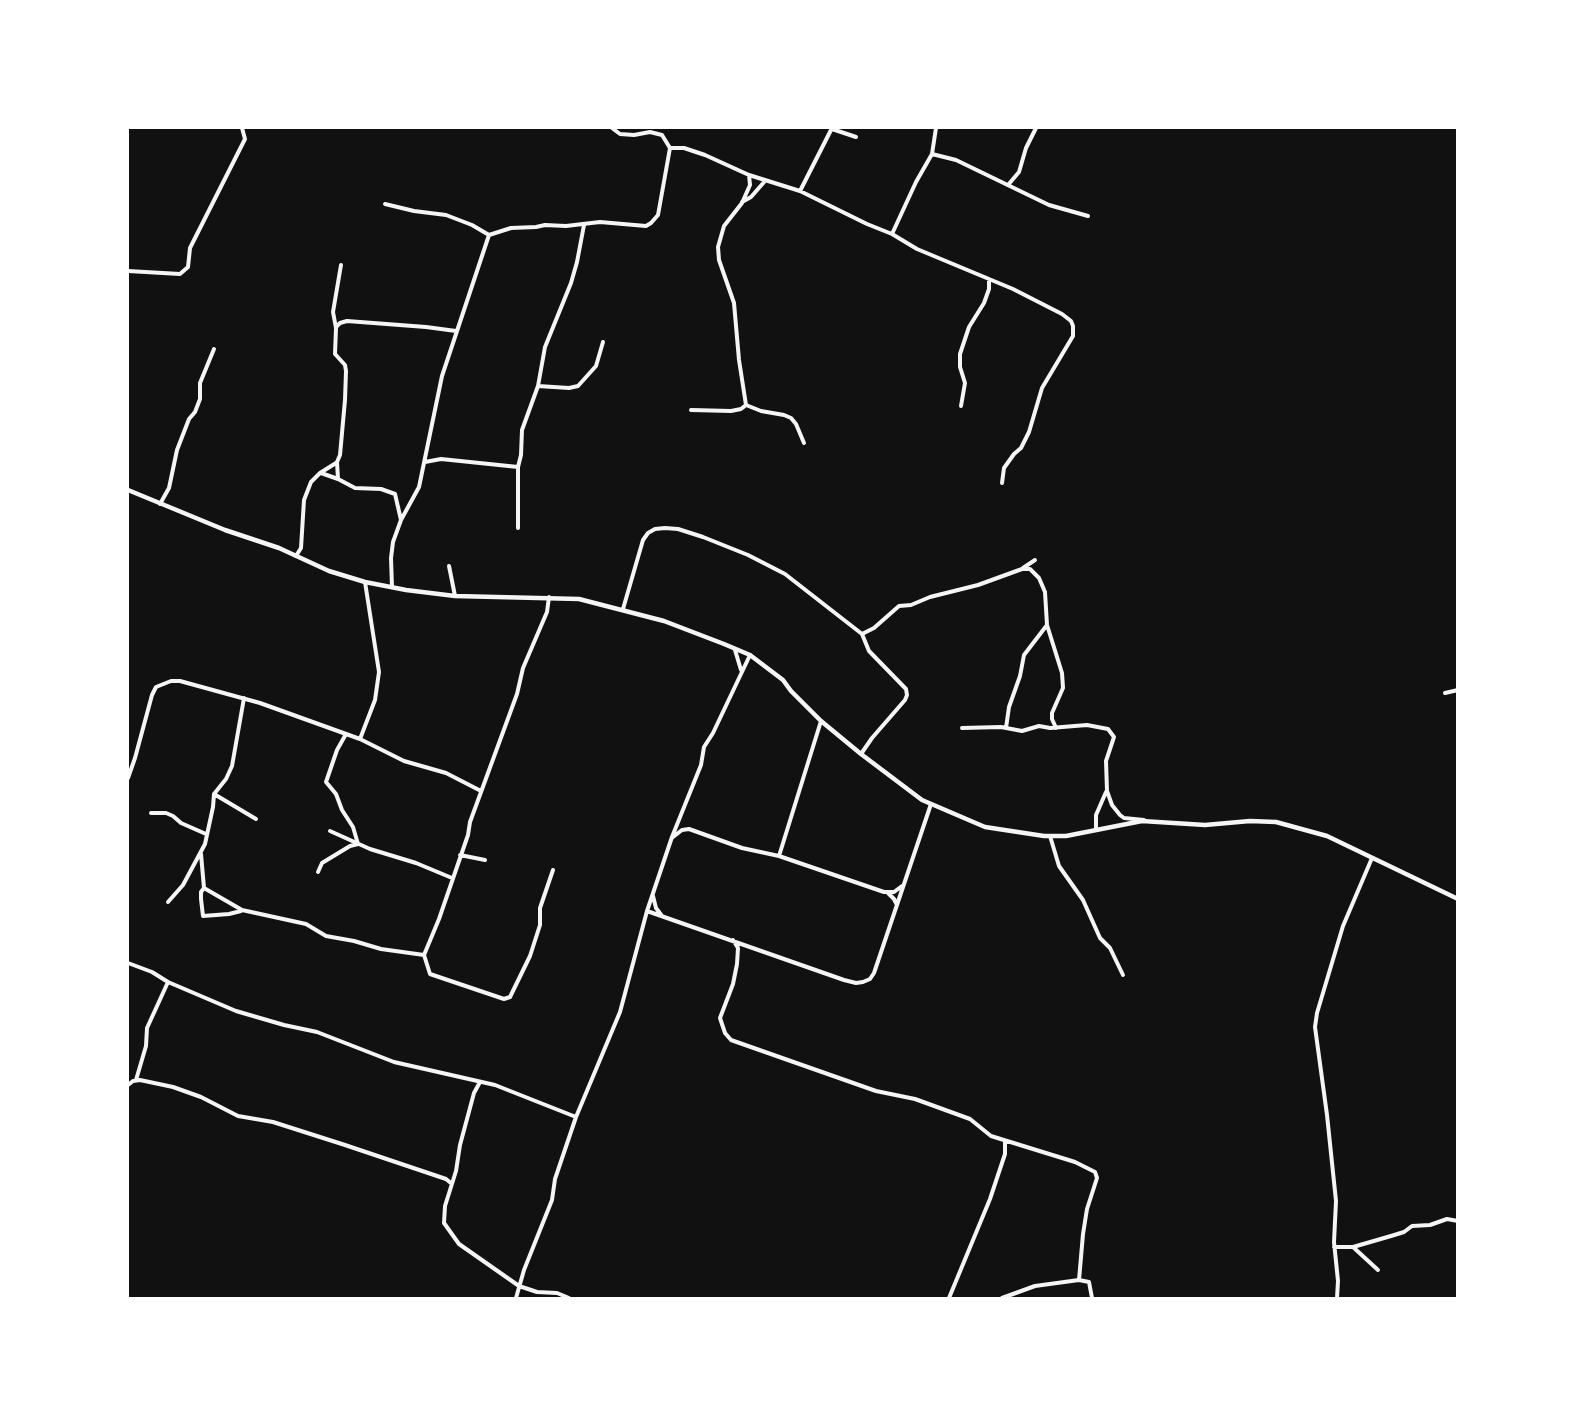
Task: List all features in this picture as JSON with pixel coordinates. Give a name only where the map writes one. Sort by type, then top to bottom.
[{"type":"street","points":[[128,271],[180,274],[188,267],[190,248],[245,140],[242,128]]},
{"type":"street","points":[[385,204],[446,216],[472,225],[489,235],[520,226],[530,228],[600,222],[638,226],[651,223],[658,215],[670,148],[662,135],[650,132],[634,135],[620,134],[612,128]]},
{"type":"street","points":[[800,191],[832,128],[856,137]]},
{"type":"street","points":[[892,234],[916,183],[933,154],[936,128]]},
{"type":"street","points":[[1008,185],[1019,172],[1026,148],[1036,128]]},
{"type":"street","points":[[670,148],[684,148],[749,175],[800,191],[892,234],[917,249],[989,279],[1062,314],[1073,326],[1070,341],[1042,388],[1029,432],[1021,448],[1004,468],[1002,483]]},
{"type":"street","points":[[933,154],[956,160],[1055,207],[1088,216]]},
{"type":"street","points":[[742,203],[750,185],[749,175]]},
{"type":"street","points":[[746,405],[734,303],[718,247],[727,219],[766,181]]},
{"type":"street","points":[[518,528],[518,467],[522,430],[538,386],[545,347],[571,283],[584,225]]},
{"type":"street","points":[[392,587],[393,542],[401,520],[417,494],[442,376],[489,235]]},
{"type":"street","points":[[338,479],[337,462],[340,455],[346,371],[345,365],[334,354],[336,328],[333,312],[341,266]]},
{"type":"street","points":[[961,406],[965,383],[960,367],[960,354],[969,327],[984,303],[989,289],[989,279]]},
{"type":"street","points":[[336,328],[340,323],[347,321],[456,331]]},
{"type":"street","points":[[538,386],[569,388],[578,386],[596,366],[603,342]]},
{"type":"street","points":[[160,504],[169,488],[177,450],[189,419],[195,412],[200,399],[200,383],[214,349]]},
{"type":"street","points":[[691,411],[731,411],[741,409],[746,405]]},
{"type":"street","points":[[746,405],[791,418],[804,443]]},
{"type":"street","points":[[425,462],[441,459],[518,467]]},
{"type":"street","points":[[296,556],[301,548],[304,500],[311,482],[337,462]]},
{"type":"street","points":[[320,473],[355,488],[381,489],[395,494],[401,520]]},
{"type":"street","points":[[128,490],[225,530],[279,548],[329,571],[365,582],[455,596],[579,599],[664,621],[750,655],[783,680],[821,721],[922,800],[985,826],[1050,836],[1066,836],[1125,823],[1153,822]]},
{"type":"street","points":[[623,609],[643,540],[648,533],[665,528],[678,529],[703,537],[748,555],[785,574],[862,634],[869,651],[906,689],[907,695],[861,754]]},
{"type":"street","points":[[862,634],[874,628],[899,606],[911,605],[930,597],[978,585],[1022,569],[1035,560]]},
{"type":"street","points":[[449,566],[455,596]]},
{"type":"street","points":[[1022,569],[1034,571],[1045,592],[1047,626],[1059,660],[1063,682],[1061,695],[1052,713],[1056,728]]},
{"type":"street","points":[[360,739],[375,699],[379,672],[365,582]]},
{"type":"street","points":[[549,597],[547,612],[523,668],[517,694],[481,791],[439,919],[424,955],[427,969],[434,977],[507,998],[513,992],[515,984],[529,961],[540,925],[540,908],[552,870]]},
{"type":"street","points":[[1006,728],[1009,707],[1020,676],[1024,655],[1047,626]]},
{"type":"street","points":[[735,650],[741,671]]},
{"type":"street","points":[[516,1299],[552,1200],[555,1179],[576,1117],[620,1012],[647,911],[672,837],[701,765],[704,747],[750,655]]},
{"type":"street","points":[[128,778],[156,687],[171,681],[180,681],[244,698],[360,739],[404,761],[446,773],[481,791]]},
{"type":"street","points":[[1445,693],[1458,690]]},
{"type":"street","points":[[168,902],[183,885],[201,854],[214,794],[226,779],[232,766],[244,698]]},
{"type":"street","points":[[779,856],[821,721]]},
{"type":"street","points":[[962,728],[1006,728],[1022,731],[1040,726],[1102,727],[1112,733],[1114,741],[1106,761],[1107,792],[1112,805],[1124,818],[1205,825],[1250,821],[1276,822],[1327,836],[1458,899]]},
{"type":"street","points":[[346,734],[334,756],[327,782],[353,827],[358,844]]},
{"type":"street","points":[[1096,830],[1096,815],[1107,792]]},
{"type":"street","points":[[214,794],[256,819]]},
{"type":"street","points":[[647,911],[844,980],[863,982],[870,979],[874,973],[932,803]]},
{"type":"street","points":[[152,813],[166,813],[181,823],[206,834]]},
{"type":"street","points":[[672,837],[682,830],[689,829],[742,848],[779,856],[888,893],[897,906]]},
{"type":"street","points":[[330,831],[394,858],[416,863],[452,878]]},
{"type":"street","points":[[1050,836],[1059,866],[1083,900],[1100,938],[1110,948],[1123,975]]},
{"type":"street","points":[[318,872],[322,863],[350,846],[358,844]]},
{"type":"street","points":[[201,854],[204,888],[201,892],[203,916],[229,914],[242,910]]},
{"type":"street","points":[[460,855],[485,860]]},
{"type":"street","points":[[1337,1299],[1338,1281],[1334,1247],[1336,1201],[1315,1027],[1317,1013],[1343,926],[1372,858]]},
{"type":"street","points":[[888,893],[897,890],[904,883]]},
{"type":"street","points":[[204,888],[242,910],[306,924],[326,936],[354,941],[381,950],[424,955]]},
{"type":"street","points":[[653,894],[656,908],[663,916]]},
{"type":"street","points":[[733,940],[738,948],[737,963],[733,984],[720,1018],[725,1034],[731,1040],[876,1091],[915,1099],[970,1119],[991,1136],[1075,1162],[1096,1173],[1097,1178],[1083,1234],[1079,1280]]},
{"type":"street","points":[[128,963],[236,1011],[317,1032],[394,1062],[509,1090],[576,1117]]},
{"type":"street","points":[[128,1085],[136,1080],[146,1046],[147,1028],[168,982]]},
{"type":"street","points":[[136,1080],[173,1087],[201,1097],[238,1116],[273,1122],[446,1179],[452,1184]]},
{"type":"street","points":[[480,1082],[467,1116],[443,1215],[444,1223],[459,1244],[519,1286],[537,1292],[557,1293],[569,1299]]},
{"type":"street","points":[[949,1299],[990,1199],[1005,1154],[1005,1142]]},
{"type":"street","points":[[1334,1247],[1353,1247],[1404,1232],[1412,1226],[1430,1225],[1447,1219],[1458,1221]]},
{"type":"street","points":[[1353,1247],[1378,1270]]},
{"type":"street","points":[[1002,1299],[1035,1286],[1079,1280],[1089,1282],[1092,1299]]}]
